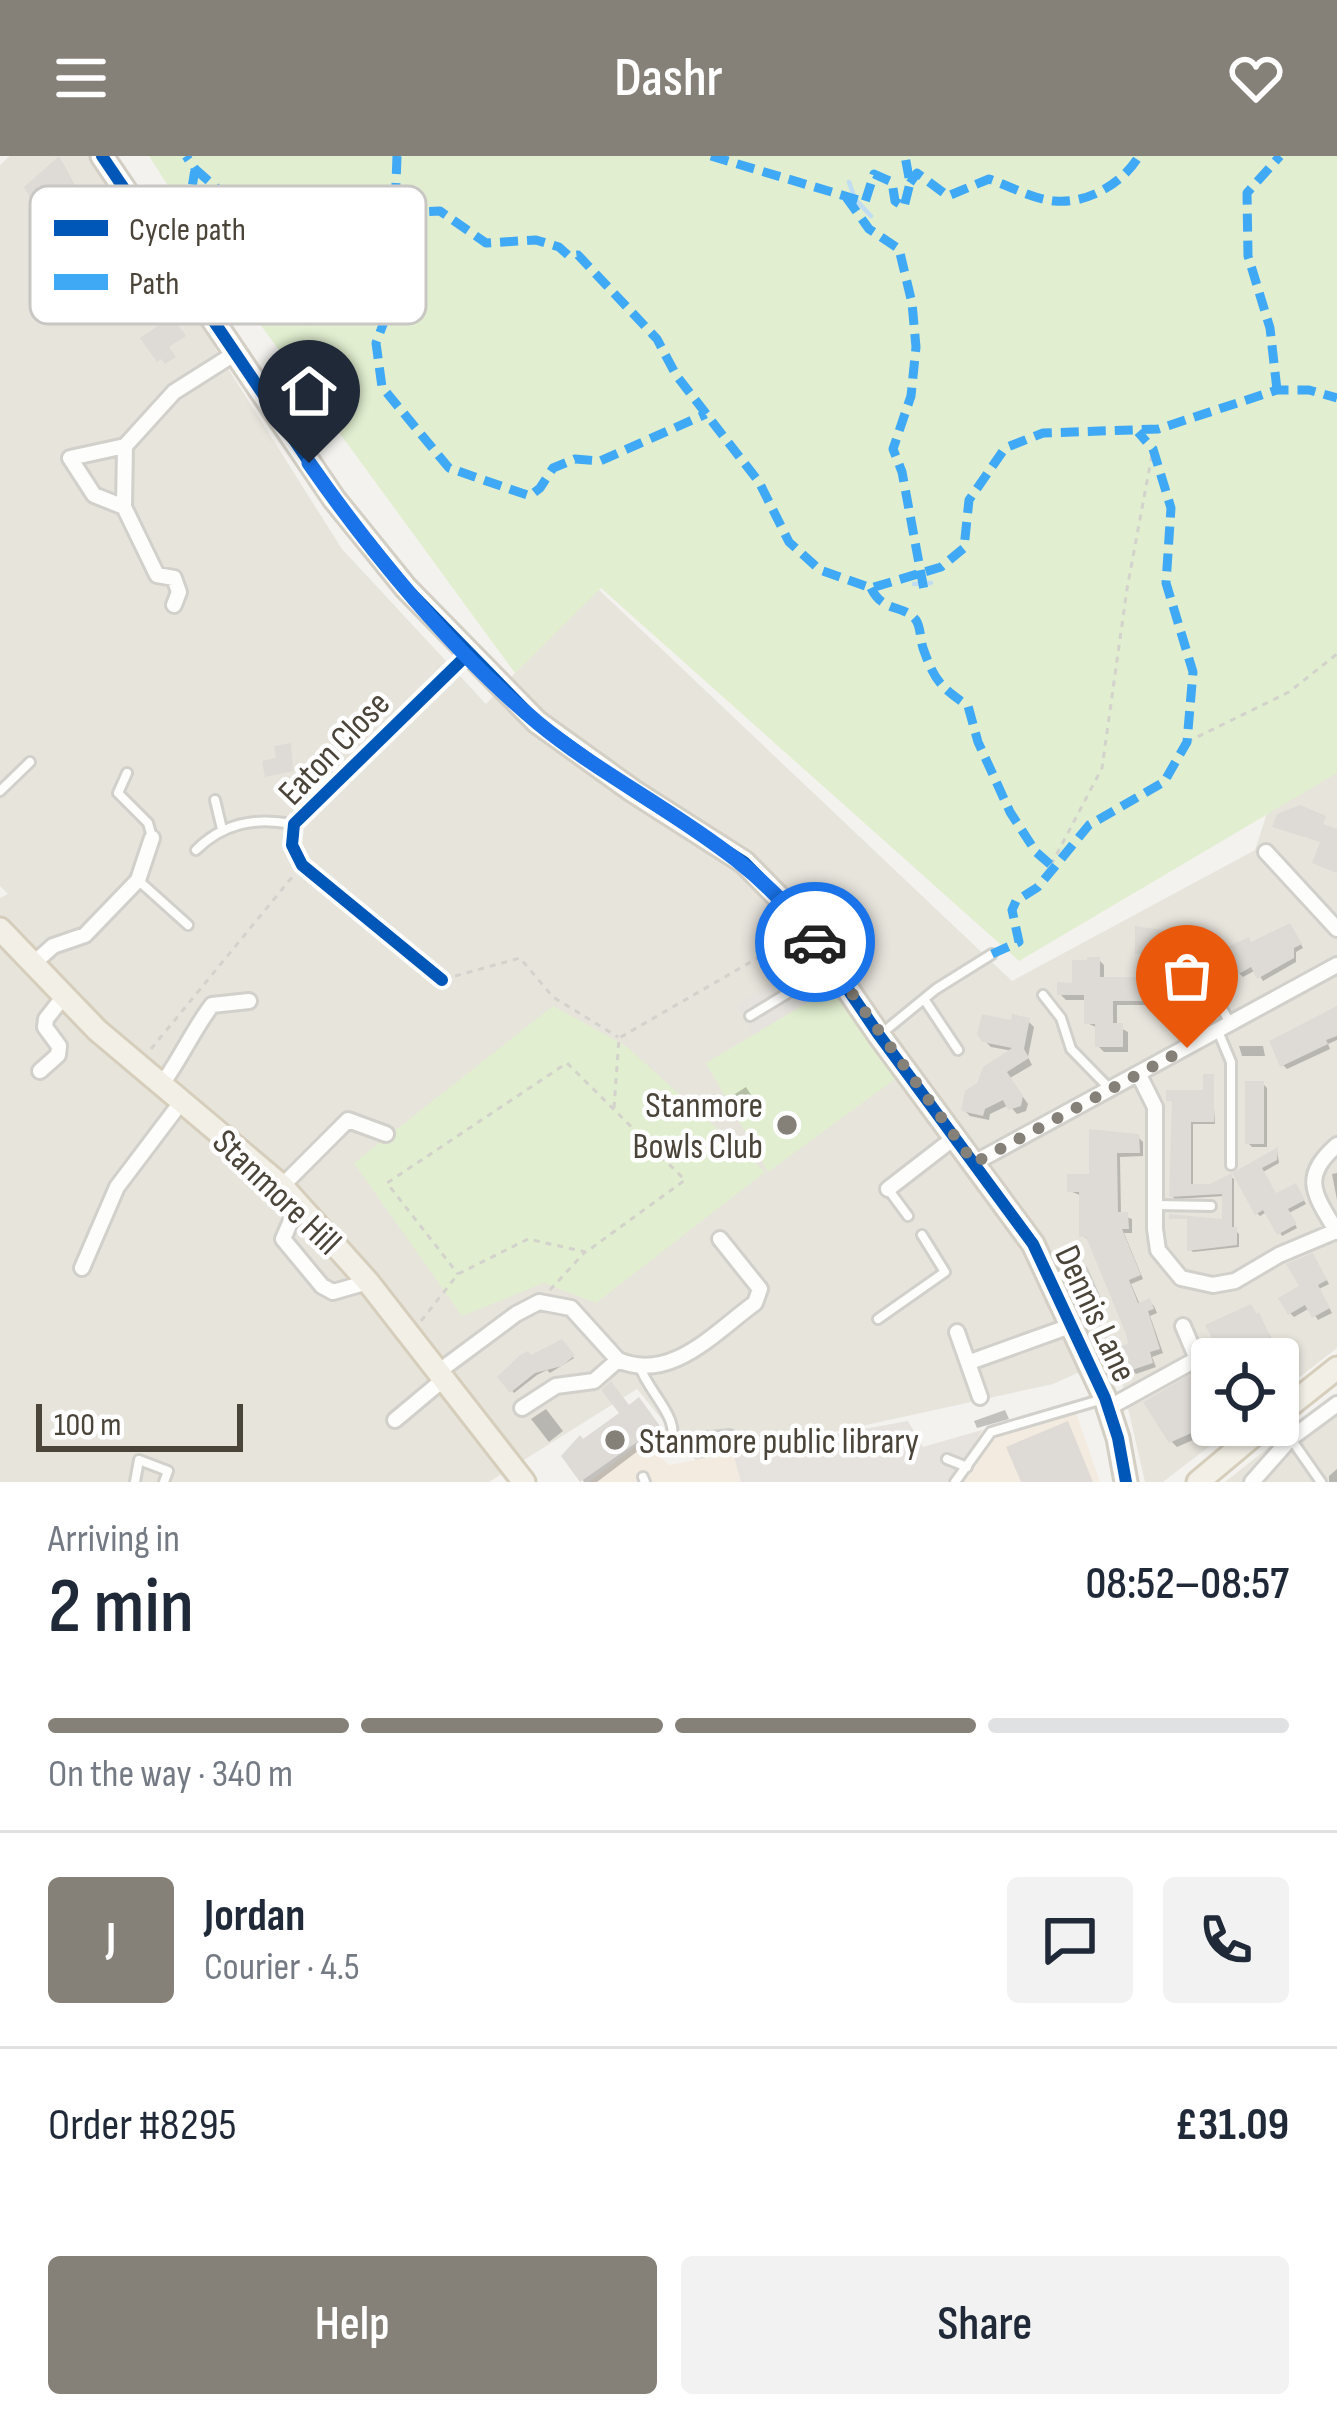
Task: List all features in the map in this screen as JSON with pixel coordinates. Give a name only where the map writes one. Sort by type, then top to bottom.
[{"type":"main road","name":"Stanmore Hill","points":[[0,929],[64,996],[305,1210],[368,1282],[514,1478]]},
{"type":"main road","points":[[1300,1397],[1337,1368]]},
{"type":"main road","points":[[1198,1482],[1241,1446]]},
{"type":"street","name":"Dennis Lane","points":[[102,156],[122,186]]},
{"type":"street","name":"Dennis Lane","points":[[214,324],[334,499],[406,588],[468,654],[537,722],[744,862],[807,930],[1033,1244],[1106,1403],[1126,1482]]},
{"type":"street","points":[[124,507],[94,495],[70,458],[125,446],[174,392],[234,354]]},
{"type":"street","points":[[125,446],[124,507],[157,574],[174,578],[175,605]]},
{"type":"street","name":"Eaton Close","points":[[442,980],[302,865],[292,845],[294,824],[468,654]]},
{"type":"street","points":[[33,964],[53,946],[85,935],[138,880],[152,838]]},
{"type":"street","points":[[1266,852],[1337,929]]},
{"type":"street","points":[[974,1163],[1337,965]]},
{"type":"street","points":[[40,1071],[58,1055],[58,1046],[45,1027],[64,996]]},
{"type":"street","points":[[162,1084],[212,1006],[249,1001]]},
{"type":"street","points":[[1138,1075],[1155,1107],[1158,1250],[1180,1278],[1213,1285],[1235,1281],[1279,1255],[1336,1231],[1313,1187],[1313,1172],[1317,1162],[1337,1145]]},
{"type":"street","points":[[82,1268],[116,1187],[182,1101]]},
{"type":"street","points":[[282,1186],[348,1120],[386,1134]]},
{"type":"street","points":[[888,1189],[954,1138]]},
{"type":"street","points":[[305,1210],[292,1216],[283,1239],[322,1286],[333,1292],[368,1282]]},
{"type":"street","points":[[395,1420],[516,1314],[539,1302],[571,1308],[619,1360],[639,1366],[674,1362],[755,1303],[760,1289],[720,1238]]},
{"type":"street","points":[[970,1362],[1073,1325]]},
{"type":"street","points":[[1106,1403],[1197,1359],[1183,1326]]},
{"type":"street","points":[[957,1332],[980,1397]]},
{"type":"street","points":[[522,1408],[556,1386],[594,1381],[619,1360]]},
{"type":"street","points":[[1300,1397],[1318,1418]]},
{"type":"street","points":[[1299,1432],[1337,1404]]},
{"type":"street","points":[[1252,1482],[1284,1446]]},
{"type":"lane","points":[[0,790],[30,762]]},
{"type":"lane","points":[[127,773],[118,793],[148,823],[152,838]]},
{"type":"lane","points":[[215,800],[223,829]]},
{"type":"lane","points":[[196,850],[216,830],[269,820],[294,824]]},
{"type":"lane","points":[[138,880],[188,925]]},
{"type":"lane","points":[[1185,941],[1224,1028],[1231,1062],[1231,1165]]},
{"type":"lane","points":[[879,1035],[992,954]]},
{"type":"lane","points":[[750,1016],[796,988],[798,974],[825,956]]},
{"type":"lane","points":[[1043,994],[1058,1011],[1071,1049],[1109,1089]]},
{"type":"lane","points":[[924,999],[958,1050]]},
{"type":"lane","points":[[888,1189],[908,1216]]},
{"type":"lane","points":[[1155,1205],[1211,1206]]},
{"type":"lane","points":[[878,1319],[945,1272],[922,1235]]},
{"type":"lane","points":[[1050,1279],[1082,1272],[1096,1304]]},
{"type":"lane","points":[[639,1366],[673,1423],[671,1444],[730,1435]]},
{"type":"lane","points":[[955,1482],[991,1432],[1106,1403]]},
{"type":"lane","points":[[1295,1446],[1322,1482]]},
{"type":"lane","points":[[947,1459],[968,1467]]},
{"type":"lane","points":[[135,1482],[139,1460],[168,1471],[164,1482]]},
{"type":"path","points":[[1051,866],[1102,768],[1153,449]]},
{"type":"path","points":[[1187,742],[1289,692],[1337,654]]},
{"type":"path","points":[[138,1064],[302,865]]},
{"type":"path","points":[[619,1038],[807,930]]},
{"type":"path","points":[[442,980],[520,958],[553,997],[619,1038]]},
{"type":"path","points":[[614,1110],[619,1038]]},
{"type":"path","points":[[458,1274],[387,1183],[567,1063],[685,1180],[586,1252],[539,1302]]},
{"type":"path","points":[[408,1336],[458,1274],[528,1239],[586,1252]]},
{"type":"shaded area","points":[[10,156],[94,156],[113,186],[30,186],[30,324],[200,324],[342,549],[486,704],[596,587],[1012,981],[1255,850],[1274,792],[1337,716],[1337,1348],[1299,1378],[1299,1338],[1191,1338],[1191,1446],[1210,1446],[1163,1482],[1145,1482],[1116,1356],[1053,1384],[697,1462],[637,1389],[489,1482],[0,1482],[0,898],[8,894],[0,886],[0,165]]},
{"type":"shaded area","points":[[804,965],[821,994],[754,1034],[736,1005]]},
{"type":"shaded area","points":[[1337,1393],[1337,1482],[1225,1482],[1270,1446],[1299,1446],[1299,1423]]},
{"type":"shaded area","points":[[1073,1404],[1100,1482],[589,1482],[645,1439],[669,1465],[908,1421],[923,1447]]},
{"type":"shaded area","points":[[908,1421],[923,1447],[982,1430],[947,1482],[741,1482],[733,1453]]},
{"type":"green space","points":[[149,156],[1337,156],[1337,773],[1019,961],[601,588],[515,673],[260,324],[426,324],[426,186],[168,186]]},
{"type":"green space","name":"Stanmore Bowls Club","points":[[830,989],[895,1079],[768,1172],[706,1063]]},
{"type":"green space","points":[[553,1006],[626,1046],[765,1172],[596,1303],[544,1283],[462,1316],[354,1163]]},
{"type":"building","points":[[59,156],[75,186],[30,186],[30,197],[24,187]]},
{"type":"building","points":[[160,324],[178,324],[186,336],[169,347],[176,357],[165,364],[161,359],[157,362],[140,338]]},
{"type":"building","points":[[291,743],[293,771],[265,777],[262,761],[276,758],[274,746]]},
{"type":"building","points":[[1300,805],[1326,816],[1323,824],[1337,829],[1337,873],[1312,863],[1320,842],[1272,827],[1277,814]]},
{"type":"building","points":[[1290,923],[1302,944],[1294,948],[1294,958],[1257,979],[1251,967],[1237,975],[1223,949],[1249,937],[1251,942]]},
{"type":"building","points":[[1135,926],[1163,930],[1163,954],[1171,954],[1174,982],[1198,982],[1201,996],[1186,996],[1186,1017],[1170,1017],[1170,1021],[1157,1020],[1157,1001],[1113,1001],[1113,1023],[1123,1023],[1123,1047],[1095,1047],[1095,1024],[1084,1024],[1084,995],[1057,995],[1057,982],[1072,983],[1072,960],[1087,957],[1100,957],[1100,977],[1146,977],[1146,954],[1135,954]]},
{"type":"building","points":[[1337,1006],[1337,1036],[1280,1067],[1269,1041]]},
{"type":"building","points":[[982,1014],[1030,1018],[1024,1049],[1029,1058],[1007,1072],[1023,1096],[1021,1106],[1008,1110],[1003,1100],[985,1109],[983,1116],[961,1111],[965,1091],[977,1083],[983,1067],[1012,1048],[982,1042],[977,1034]]},
{"type":"building","points":[[1203,1074],[1214,1074],[1214,1122],[1191,1122],[1191,1184],[1210,1184],[1232,1173],[1232,1227],[1237,1227],[1237,1245],[1187,1251],[1187,1219],[1169,1219],[1169,1214],[1222,1219],[1222,1194],[1169,1197],[1172,1101],[1166,1101],[1166,1090],[1203,1090]]},
{"type":"building","points":[[1245,1081],[1264,1081],[1264,1144],[1245,1144]]},
{"type":"building","points":[[1089,1129],[1139,1134],[1140,1153],[1117,1153],[1118,1212],[1128,1212],[1129,1229],[1122,1229],[1141,1275],[1129,1280],[1138,1303],[1150,1298],[1154,1309],[1148,1311],[1160,1349],[1150,1352],[1153,1363],[1129,1371],[1120,1346],[1128,1344],[1126,1334],[1086,1237],[1079,1237],[1079,1192],[1067,1192],[1067,1174],[1089,1174]]},
{"type":"building","points":[[1278,1147],[1277,1160],[1262,1168],[1276,1193],[1296,1183],[1305,1200],[1288,1209],[1297,1224],[1277,1235],[1263,1210],[1255,1215],[1232,1173]]},
{"type":"building","points":[[1313,1253],[1327,1280],[1318,1285],[1330,1308],[1312,1318],[1305,1305],[1288,1315],[1278,1298],[1299,1286],[1286,1264]]},
{"type":"building","points":[[1251,1304],[1271,1338],[1212,1338],[1205,1325]]},
{"type":"building","points":[[562,1339],[575,1355],[562,1366],[535,1373],[510,1393],[497,1377],[520,1355],[528,1351],[531,1355]]},
{"type":"building","points":[[1191,1374],[1191,1433],[1169,1443],[1143,1402]]},
{"type":"building","points":[[611,1381],[629,1405],[639,1397],[660,1426],[580,1482],[561,1456],[580,1435],[583,1439],[619,1413],[601,1390]]},
{"type":"building","points":[[1068,1421],[1093,1482],[1021,1482],[1006,1447]]},
{"type":"waterway","points":[[849,182],[855,199],[871,216]]},
{"type":"waterway","points":[[914,584],[931,583]]},
{"type":"marked path","points":[[186,156],[195,169],[192,186]]},
{"type":"marked path","points":[[396,186],[397,156]]},
{"type":"marked path","points":[[711,156],[865,202],[874,174],[892,182],[895,201],[904,207],[910,183],[905,156]]},
{"type":"marked path","points":[[910,183],[917,173],[948,196],[989,179],[1038,198],[1067,201],[1103,190],[1139,156]]},
{"type":"marked path","points":[[1277,390],[1270,328],[1248,256],[1247,193],[1280,156]]},
{"type":"marked path","points":[[195,169],[214,186]]},
{"type":"marked path","points":[[846,197],[869,229],[899,249],[912,303],[916,347],[911,396],[893,449],[902,472],[924,590]]},
{"type":"marked path","points":[[426,212],[440,211],[486,243],[536,240],[559,247],[569,256],[578,255],[657,339],[676,375],[759,482],[789,542],[820,570],[871,588],[941,567],[964,548],[969,500],[1005,448],[1043,433],[1158,429],[1277,390],[1309,390],[1337,398]]},
{"type":"marked path","points":[[383,324],[376,343],[382,387],[449,468],[530,496],[553,468],[575,459],[600,461],[706,414]]},
{"type":"marked path","points":[[992,954],[1019,942],[1012,910],[1016,901],[1038,887],[1089,825],[1164,782],[1187,742],[1193,672],[1166,583],[1171,508],[1153,449],[1138,432]]},
{"type":"marked path","points":[[871,588],[881,601],[916,620],[931,669],[968,706],[978,742],[1010,812],[1036,852],[1051,865],[1050,873]]},
{"type":"cycle path","points":[[102,156],[122,186]]},
{"type":"cycle path","points":[[216,324],[334,499],[406,588],[537,722],[744,862],[800,919],[1033,1244],[1105,1398],[1126,1482]]},
{"type":"cycle path","points":[[442,980],[302,865],[292,845],[294,824],[468,654]]},
{"type":"way so far","points":[[815,942],[974,1163],[1187,1048]]},
{"type":"place","name":"Stanmore Bowls Club","points":[[787,1125]]},
{"type":"place","name":"Stanmore public library","points":[[615,1440]]},
{"type":"route","points":[[309,463],[406,588],[537,722],[744,862],[800,919],[815,942]]}]
